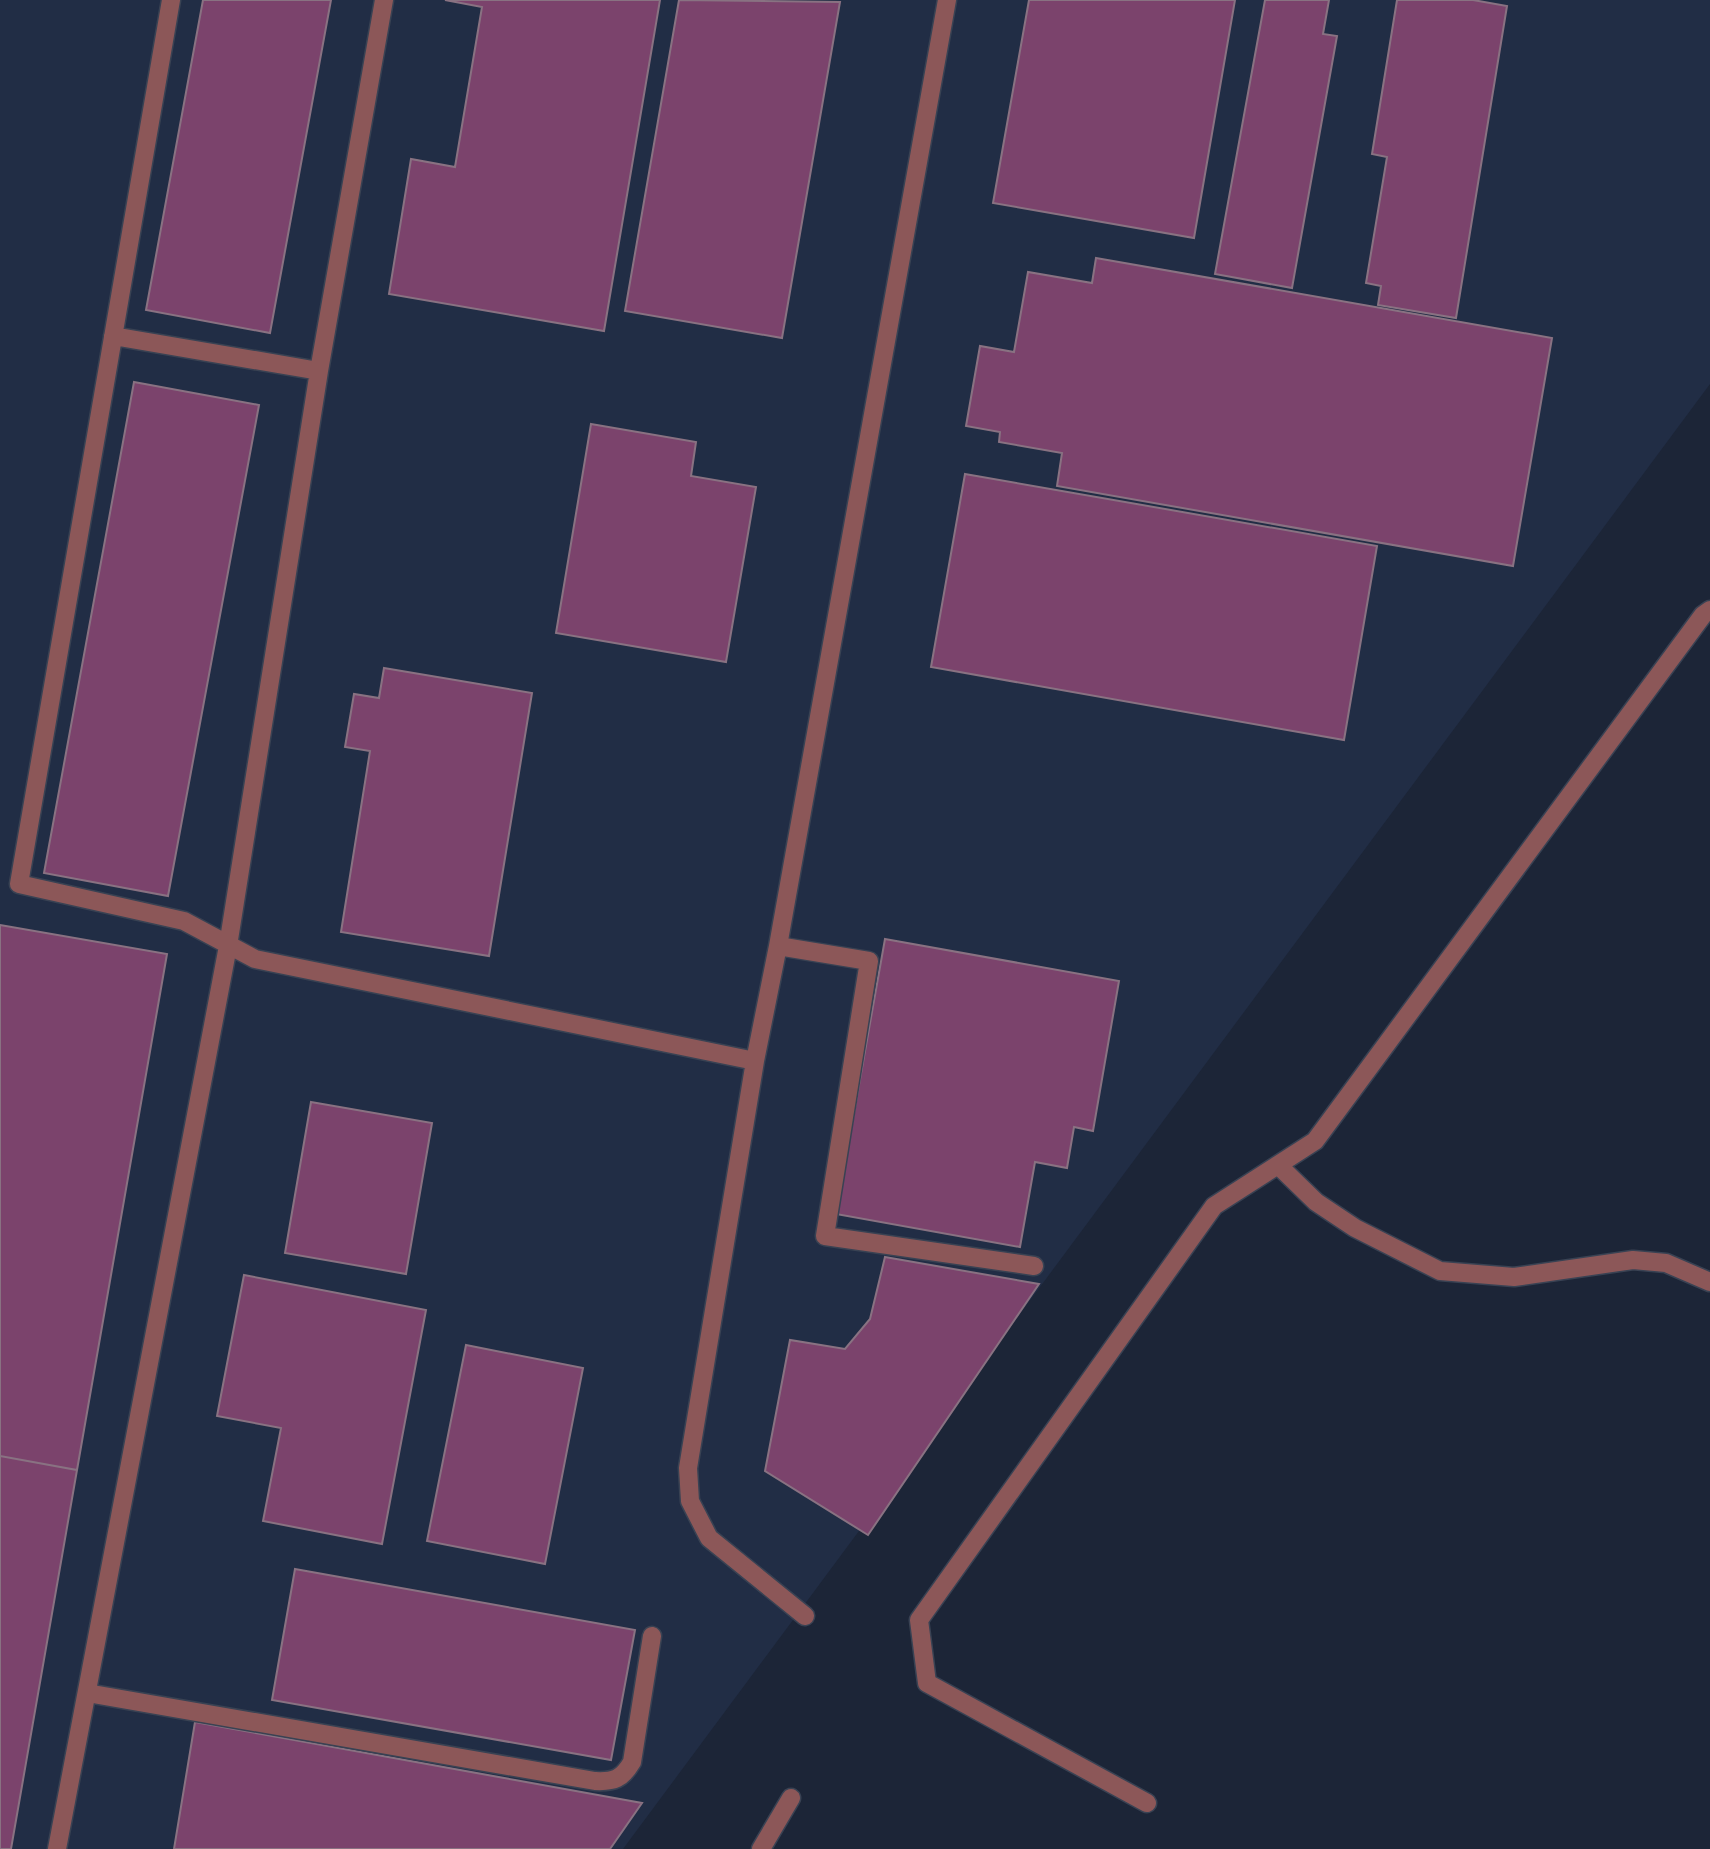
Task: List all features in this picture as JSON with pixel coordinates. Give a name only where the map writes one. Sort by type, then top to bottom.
[{"type":"street","points":[[171,0],[19,884],[184,921],[256,959],[285,966],[755,1061]]},
{"type":"street","points":[[57,1849],[228,946],[319,371],[384,0]]},
{"type":"street","points":[[805,1616],[709,1538],[690,1500],[688,1468],[755,1061],[778,946],[947,0]]},
{"type":"street","points":[[113,336],[319,371]]},
{"type":"street","points":[[1147,1803],[927,1683],[919,1620],[1214,1206],[1315,1141],[1703,615],[1710,610]]},
{"type":"street","points":[[778,946],[869,961],[825,1236],[1034,1266]]},
{"type":"street","points":[[1278,1165],[1315,1202],[1355,1228],[1440,1270],[1514,1277],[1633,1260],[1666,1263],[1710,1282]]},
{"type":"street","points":[[87,1693],[611,1782],[624,1776],[632,1762],[652,1636]]},
{"type":"street","points":[[761,1849],[791,1798]]},
{"type":"shaded area","points":[[0,0],[1710,0],[1710,384],[623,1849],[0,1849]]},
{"type":"building","points":[[203,0],[331,0],[270,333],[146,310]]},
{"type":"building","points":[[445,0],[660,0],[604,331],[389,294],[411,159],[455,167],[482,7]]},
{"type":"building","points":[[679,0],[840,2],[782,338],[625,311]]},
{"type":"building","points":[[1029,0],[1235,0],[1194,238],[993,203]]},
{"type":"building","points":[[1265,0],[1329,0],[1323,34],[1337,36],[1292,288],[1215,274]]},
{"type":"building","points":[[1397,0],[1473,0],[1507,6],[1456,318],[1378,305],[1381,286],[1366,283],[1387,157],[1372,154]]},
{"type":"building","points":[[1096,258],[1552,338],[1513,566],[1057,486],[1062,453],[999,442],[1000,432],[966,426],[980,346],[1014,352],[1028,272],[1092,283]]},
{"type":"building","points":[[134,382],[259,405],[168,896],[44,873]]},
{"type":"building","points":[[591,424],[696,442],[691,476],[756,487],[726,662],[556,633]]},
{"type":"building","points":[[965,474],[1377,546],[1344,740],[931,667]]},
{"type":"building","points":[[384,668],[532,693],[489,956],[341,932],[370,751],[345,747],[354,694],[379,698]]},
{"type":"building","points":[[0,925],[167,954],[77,1470],[0,1456]]},
{"type":"building","points":[[885,939],[1119,981],[1093,1131],[1074,1127],[1067,1168],[1035,1162],[1020,1247],[836,1214]]},
{"type":"building","points":[[311,1102],[432,1123],[406,1274],[285,1253]]},
{"type":"building","points":[[885,1257],[1039,1284],[868,1535],[765,1471],[790,1340],[845,1349],[870,1319]]},
{"type":"building","points":[[244,1275],[426,1310],[382,1544],[263,1521],[281,1428],[217,1416]]},
{"type":"building","points":[[466,1345],[583,1368],[545,1564],[427,1541]]},
{"type":"building","points":[[0,1456],[77,1470],[11,1849],[0,1849]]},
{"type":"building","points":[[295,1569],[635,1630],[611,1760],[272,1700]]},
{"type":"building","points":[[195,1722],[642,1803],[610,1849],[174,1849]]}]
